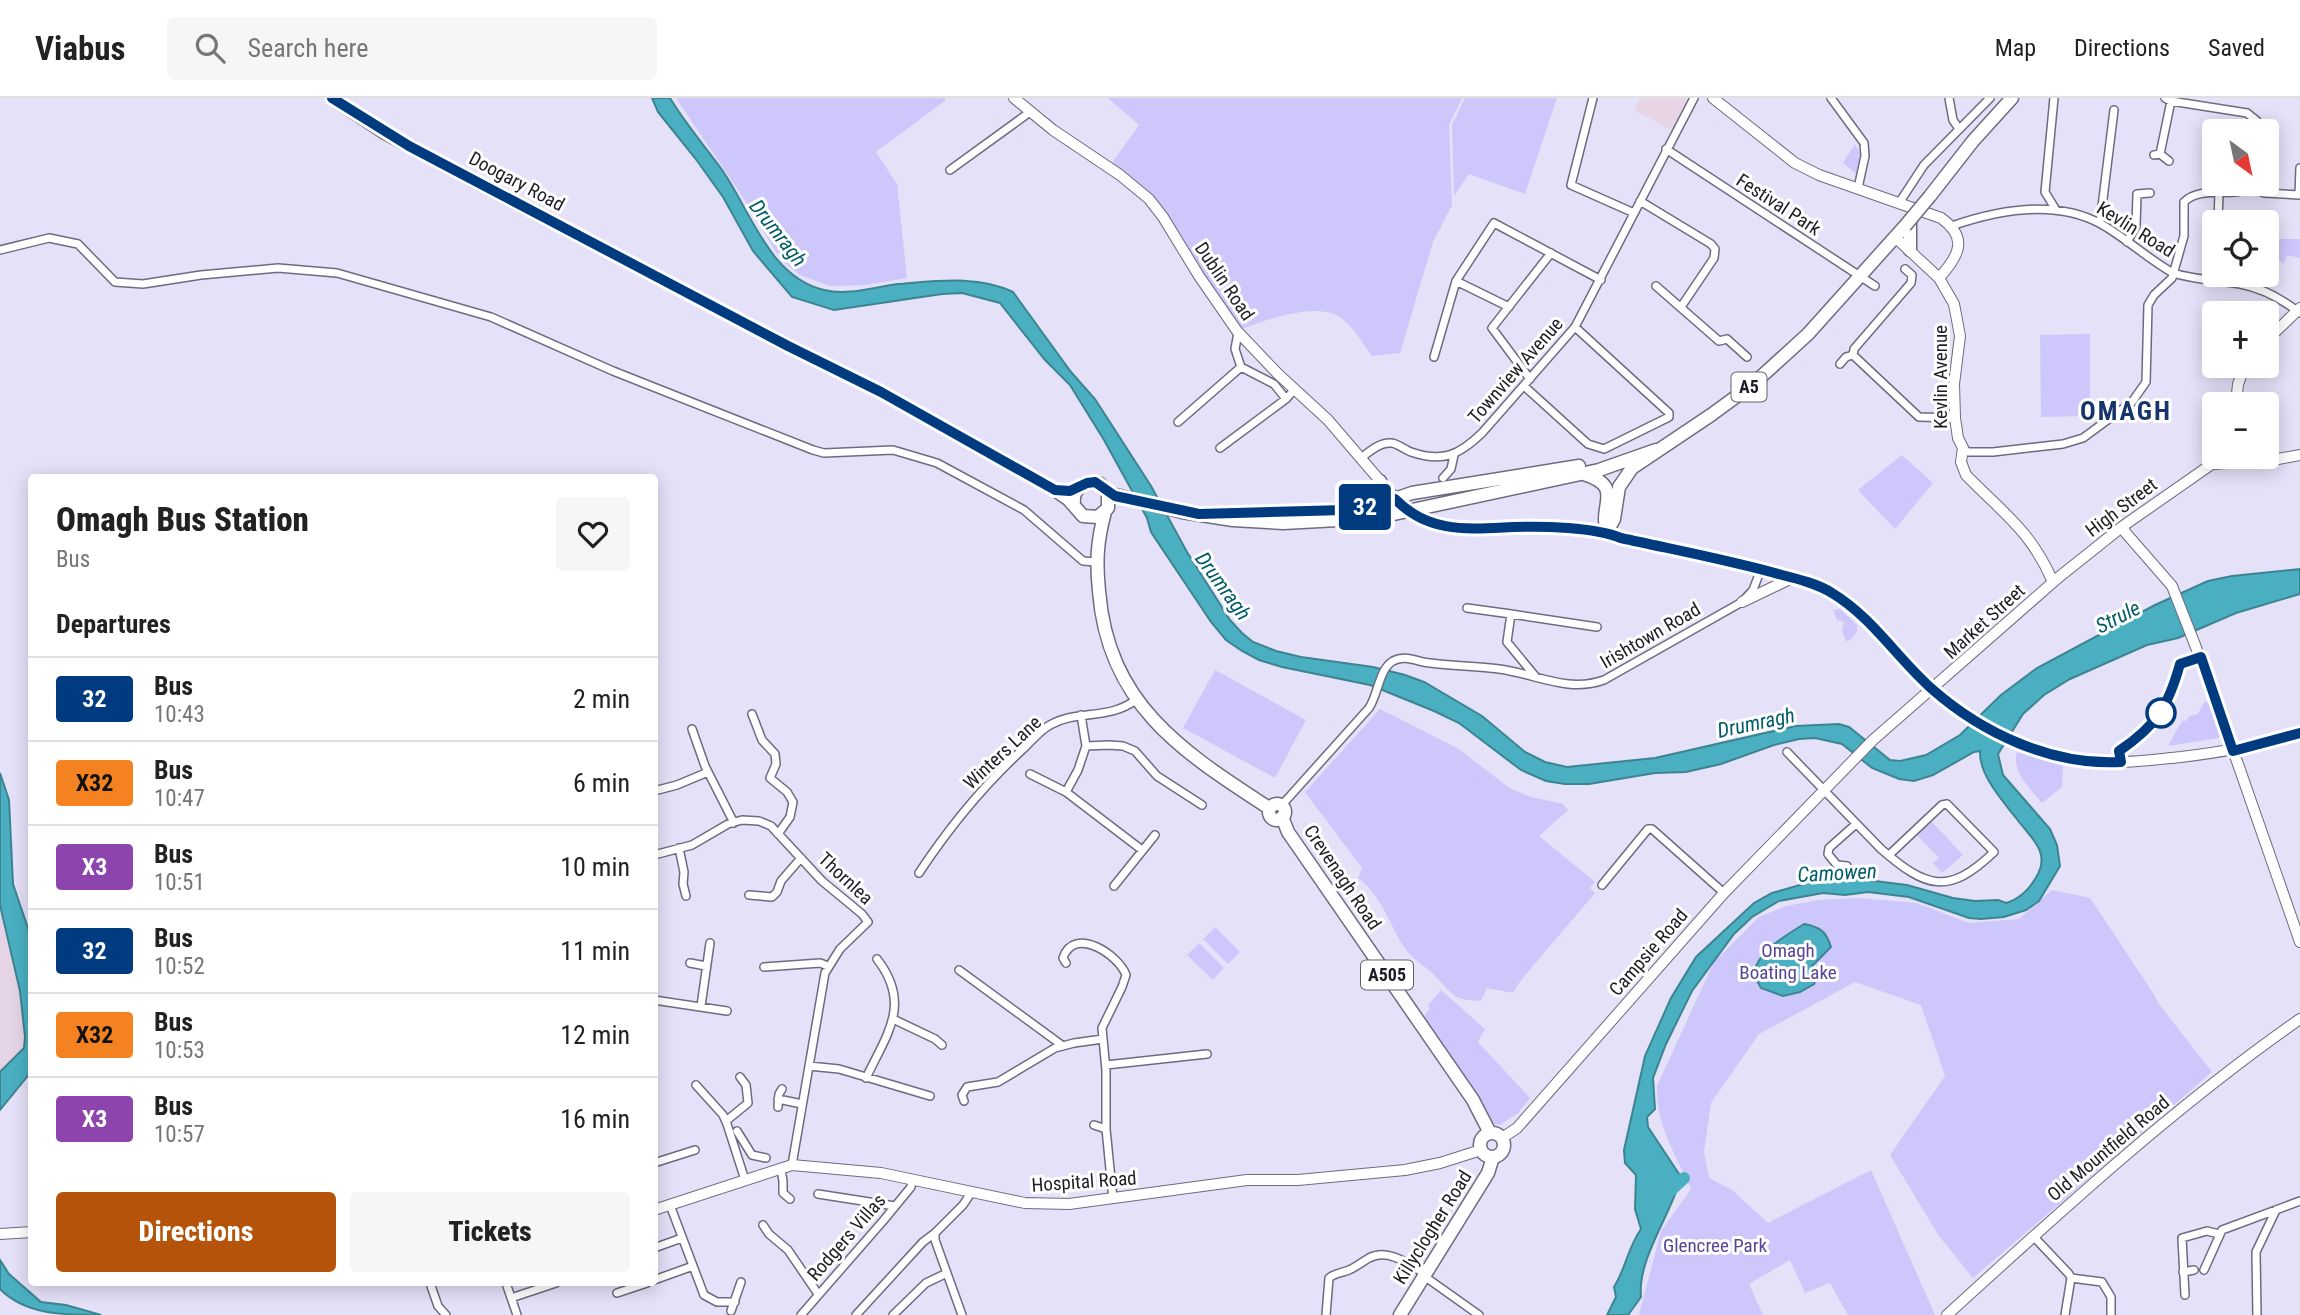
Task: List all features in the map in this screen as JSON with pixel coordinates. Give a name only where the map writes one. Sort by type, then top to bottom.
[{"type":"highway","name":"Doogary Road","points":[[332,98],[409,146],[788,346],[881,392],[1055,490],[1074,505]]},
{"type":"highway","name":"A5","points":[[1055,490],[1070,491],[1095,482],[1105,488],[1108,503],[1126,499],[1233,520],[1283,523],[1376,518],[1627,462],[1656,450],[1711,415],[1752,385],[1808,334],[1908,226],[1980,132],[2012,98]]},
{"type":"highway","points":[[1881,253],[1909,249],[1908,226]]},
{"type":"highway","points":[[1607,532],[1614,519],[1619,487],[1632,468],[1656,450]]},
{"type":"highway","points":[[1199,514],[1356,508],[1398,501],[1425,491],[1581,466],[1627,462]]},
{"type":"highway","points":[[1582,474],[1596,478],[1606,488],[1609,497],[1604,523],[1607,532]]},
{"type":"highway","points":[[1356,508],[1371,500],[1380,481]]},
{"type":"highway","points":[[1077,489],[1074,505],[1098,538]]},
{"type":"highway","points":[[1086,518],[1095,518],[1108,503]]},
{"type":"highway","name":"Crevenagh Road","points":[[1108,503],[1098,538],[1096,562],[1100,613],[1109,648],[1137,699],[1192,757],[1278,810],[1288,832],[1496,1136]]},
{"type":"highway","points":[[1496,1136],[1502,1151],[1493,1157],[1486,1156],[1481,1150],[1482,1138],[1496,1136]]},
{"type":"highway","name":"Killyclogher Road","points":[[1400,1315],[1488,1173],[1493,1157]]},
{"type":"main road","name":"Dublin Road","points":[[1014,98],[1053,130],[1120,175],[1149,199],[1238,333],[1328,420],[1398,501],[1422,519],[1441,527],[1462,530],[1528,527],[1607,532]]},
{"type":"main road","points":[[1713,98],[1799,166],[1941,218],[1952,226],[1958,235],[1958,252],[1939,278]]},
{"type":"main road","name":"Kevlin Avenue","points":[[1895,237],[1939,278],[1948,291],[1959,322],[1960,336],[1954,384],[1955,418],[1958,438],[1963,448]]},
{"type":"main road","points":[[2279,329],[2299,310]]},
{"type":"main road","points":[[1963,448],[1961,463],[1966,475],[2028,536],[2043,558],[2053,582]]},
{"type":"main road","points":[[2279,459],[2300,456]]},
{"type":"main road","name":"High Street","points":[[2053,582],[2123,526],[2205,469]]},
{"type":"main road","points":[[2123,526],[2125,532],[2172,586],[2201,657],[2300,942]]},
{"type":"main road","points":[[1607,532],[1621,538],[1761,569],[1834,593],[1880,633],[1931,688],[1968,717],[2012,741],[2056,755],[2116,762],[2233,751],[2300,733]]},
{"type":"main road","points":[[1742,602],[1793,578]]},
{"type":"main road","name":"Market Street","points":[[1855,759],[1931,688],[1946,678],[2053,582]]},
{"type":"main road","name":"Campsie Road","points":[[1496,1136],[1517,1128],[1724,893],[1855,759]]},
{"type":"main road","name":"Old Mountfield Road","points":[[1947,1315],[2112,1166],[2235,1064],[2300,1018]]},
{"type":"main road","name":"Hospital Road","points":[[658,1209],[792,1165],[912,1178],[1025,1203],[1069,1204],[1247,1180],[1298,1180],[1405,1170],[1440,1163],[1481,1150]]},
{"type":"main road","points":[[0,1234],[28,1232]]},
{"type":"street","points":[[1593,98],[1570,185],[1634,213]]},
{"type":"street","name":"Townview Avenue","points":[[1454,455],[1482,433],[1575,327],[1694,98]]},
{"type":"street","points":[[1831,98],[1864,143],[1865,156],[1858,188]]},
{"type":"street","points":[[1949,98],[1953,120],[1959,129]]},
{"type":"street","points":[[1899,203],[1924,164],[1990,98]]},
{"type":"street","points":[[2054,98],[2045,192],[2056,210]]},
{"type":"street","points":[[2169,162],[2157,154],[2168,99],[2247,113],[2256,119]]},
{"type":"street","points":[[2100,223],[2114,110]]},
{"type":"street","points":[[950,170],[1030,112]]},
{"type":"street","name":"Festival Park","points":[[1666,149],[1875,286]]},
{"type":"street","points":[[2279,194],[2300,195],[2300,168]]},
{"type":"street","points":[[2127,242],[2136,226],[2137,194],[2150,193]]},
{"type":"street","points":[[2173,273],[2184,236],[2184,202],[2202,194]]},
{"type":"street","points":[[1640,201],[1711,244],[1715,250],[1714,258],[1681,307]]},
{"type":"street","name":"Kevlin Road","points":[[1952,226],[2015,211],[2056,210],[2072,213],[2100,223],[2173,273],[2255,288],[2299,310]]},
{"type":"street","points":[[1434,357],[1456,281],[1494,223],[1601,280]]},
{"type":"street","points":[[0,250],[50,238],[78,244],[115,282],[143,284],[201,275],[278,268],[337,273],[419,295],[491,317],[638,381],[813,450],[824,453],[893,450],[937,463],[1024,510],[1083,561],[1096,562]]},
{"type":"street","points":[[1530,379],[1492,331],[1551,253]]},
{"type":"street","points":[[1853,355],[1854,349],[1911,283],[1912,275],[1905,269]]},
{"type":"street","name":"Kevlin Avenue","points":[[1963,448],[1968,452],[1993,452],[2063,444],[2082,438],[2132,402],[2146,382],[2148,305],[2173,273]]},
{"type":"street","points":[[1456,281],[1509,307]]},
{"type":"street","points":[[1656,286],[1719,341],[1727,339],[1747,357]]},
{"type":"street","points":[[1524,386],[1588,444],[1604,449],[1669,417],[1669,413],[1575,327]]},
{"type":"street","points":[[1238,333],[1235,349],[1241,367],[1274,384],[1286,399]]},
{"type":"street","points":[[1840,363],[1853,355]]},
{"type":"street","points":[[1853,355],[1919,417],[1955,418]]},
{"type":"street","points":[[1178,422],[1241,367]]},
{"type":"street","points":[[1220,448],[1286,399],[1295,389]]},
{"type":"street","points":[[1361,458],[1378,446],[1391,443],[1427,456],[1454,455],[1451,469],[1444,478]]},
{"type":"street","name":"Irishtown Road","points":[[1278,810],[1363,717],[1374,700],[1385,668],[1392,662],[1409,658],[1426,663],[1500,669],[1572,686],[1594,684],[1742,602],[1754,590],[1761,569]]},
{"type":"street","points":[[1467,608],[1597,626]]},
{"type":"street","points":[[1511,614],[1507,642],[1536,677]]},
{"type":"street","name":"Winters Lane","points":[[919,873],[951,825],[990,779],[1050,724],[1081,715],[1115,712],[1137,699]]},
{"type":"street","points":[[752,714],[762,740],[775,754],[776,764],[770,778],[787,792],[793,802],[790,817],[778,834]]},
{"type":"street","points":[[1066,792],[1086,746],[1081,715]]},
{"type":"street","points":[[658,854],[692,845],[734,822],[708,772],[692,729]]},
{"type":"street","points":[[1086,746],[1109,744],[1135,751],[1157,776],[1202,805]]},
{"type":"street","points":[[1787,752],[1856,824],[1889,856],[1906,871],[1927,879],[1946,882],[1964,877],[1994,852],[1947,804],[1942,805],[1889,856]]},
{"type":"street","points":[[658,790],[708,772]]},
{"type":"street","points":[[1030,774],[1066,792],[1142,850]]},
{"type":"street","name":"Thornlea","points":[[734,822],[759,821],[778,834],[822,881],[868,922],[840,949],[828,966]]},
{"type":"street","points":[[1849,876],[1847,866],[1837,865],[1828,854],[1829,848],[1856,824]]},
{"type":"street","points":[[1602,885],[1648,828],[1724,893]]},
{"type":"street","points":[[1114,886],[1155,835]]},
{"type":"street","points":[[679,848],[686,896]]},
{"type":"street","name":"Thornlea","points":[[749,895],[772,897],[781,881],[801,858]]},
{"type":"street","points":[[1066,963],[1063,958],[1065,953],[1080,942],[1087,942],[1118,962],[1126,975],[1102,1028],[1106,1065],[1106,1129],[1113,1199]]},
{"type":"street","points":[[701,1006],[710,943]]},
{"type":"street","points":[[866,1078],[893,1019],[895,1002],[877,959]]},
{"type":"street","points":[[690,963],[706,967]]},
{"type":"street","points":[[764,967],[820,963],[828,966],[792,1165]]},
{"type":"street","points":[[959,970],[1063,1046]]},
{"type":"street","points":[[658,1001],[727,1010]]},
{"type":"street","points":[[893,1019],[942,1045]]},
{"type":"street","points":[[964,1101],[962,1095],[967,1087],[998,1082],[1012,1076],[1026,1064],[1063,1046],[1103,1040]]},
{"type":"street","points":[[1106,1065],[1207,1054]]},
{"type":"street","points":[[809,1066],[839,1069],[930,1096]]},
{"type":"street","points":[[726,1121],[748,1103],[746,1085],[740,1077]]},
{"type":"street","points":[[696,1085],[726,1121],[745,1180]]},
{"type":"street","points":[[782,1089],[778,1103],[802,1104]]},
{"type":"street","points":[[1094,1125],[1106,1129]]},
{"type":"street","points":[[737,1131],[752,1155],[766,1158]]},
{"type":"street","points":[[735,1154],[746,1147]]},
{"type":"street","points":[[658,1162],[695,1150]]},
{"type":"street","points":[[780,1169],[783,1193],[789,1199]]},
{"type":"street","name":"Rodgers Villas","points":[[801,1315],[911,1187],[912,1178]]},
{"type":"street","points":[[856,1315],[923,1242],[963,1205],[971,1193]]},
{"type":"street","points":[[818,1194],[895,1206]]},
{"type":"street","points":[[2204,1270],[2222,1230],[2300,1201]]},
{"type":"street","points":[[670,1205],[704,1296],[717,1302],[735,1302]]},
{"type":"street","points":[[2257,1315],[2256,1252],[2277,1209]]},
{"type":"street","points":[[762,1225],[788,1250],[818,1294]]},
{"type":"street","points":[[2185,1295],[2182,1238],[2207,1231],[2219,1234]]},
{"type":"street","points":[[935,1233],[935,1240],[962,1315]]},
{"type":"street","points":[[2033,1236],[2071,1278],[2102,1282],[2111,1297],[2111,1315]]},
{"type":"street","points":[[658,1247],[682,1238]]},
{"type":"street","points":[[1326,1315],[1329,1278],[1380,1254],[1392,1256],[1425,1275],[1479,1315]]},
{"type":"street","points":[[658,1279],[693,1266]]},
{"type":"street","points":[[2183,1272],[2194,1270]]},
{"type":"street","points":[[893,1315],[926,1283],[947,1273]]},
{"type":"street","points":[[2065,1315],[2071,1278]]},
{"type":"street","points":[[731,1311],[741,1282]]},
{"type":"street","points":[[431,1286],[438,1306],[446,1315]]},
{"type":"street","points":[[507,1286],[517,1315]]},
{"type":"street","points":[[511,1298],[547,1286]]},
{"type":"street","points":[[617,1293],[638,1286]]},
{"type":"shaded area","points":[[1641,98],[1689,98],[1672,130],[1634,110]]},
{"type":"shaded area","points":[[0,905],[20,991],[25,1037],[24,1048],[0,1072]]},
{"type":"green space","points":[[676,98],[945,98],[946,100],[876,152],[897,184],[907,278],[865,285],[830,286],[800,275],[785,263],[774,249]]},
{"type":"green space","points":[[1108,98],[1462,98],[1449,125],[1452,205],[1433,242],[1400,353],[1372,356],[1341,318],[1318,311],[1289,314],[1237,331],[1163,217],[1109,167],[1139,125]]},
{"type":"green space","points":[[1465,98],[1557,98],[1525,194],[1469,174],[1454,196],[1452,125]]},
{"type":"green space","points":[[1855,144],[1860,154],[1856,174],[1843,163]]},
{"type":"green space","points":[[2279,239],[2300,239],[2300,258],[2287,255],[2284,263],[2279,260]]},
{"type":"green space","points":[[2090,334],[2090,416],[2041,417],[2040,335]]},
{"type":"green space","points":[[1902,455],[1933,483],[1895,529],[1858,490]]},
{"type":"green space","points":[[1840,609],[1857,625],[1857,632],[1849,641],[1846,641],[1842,630],[1844,622],[1837,620],[1833,610]]},
{"type":"green space","points":[[1215,670],[1306,720],[1275,778],[1183,728]]},
{"type":"green space","points":[[2205,701],[2211,706],[2221,733],[2219,738],[2168,746],[2182,721],[2198,714]]},
{"type":"green space","points":[[1380,709],[1457,748],[1511,789],[1531,797],[1563,804],[1568,810],[1539,836],[1595,882],[1590,888],[1595,893],[1513,993],[1487,988],[1481,1001],[1459,998],[1410,955],[1374,894],[1358,878],[1362,868],[1305,792]]},
{"type":"green space","points":[[2017,752],[2063,765],[2062,787],[2042,803],[2019,773]]},
{"type":"green space","points":[[1931,821],[1953,844],[1950,847],[1954,845],[1963,855],[1942,873],[1933,863],[1939,858],[1917,835]]},
{"type":"green space","points":[[2052,890],[2090,898],[2158,1003],[2212,1072],[1973,1278],[1939,1236],[1890,1155],[1945,1076],[1921,1005],[1855,982],[1759,1034],[1711,1103],[1704,1152],[1709,1178],[1732,1190],[1768,1223],[1871,1170],[1935,1315],[1848,1315],[1830,1283],[1805,1293],[1790,1260],[1749,1284],[1763,1315],[1639,1315],[1661,1231],[1691,1189],[1663,1126],[1657,1086],[1714,962],[1759,917],[1786,906],[1819,900],[1857,898],[1916,903],[1969,923],[2019,919]]},
{"type":"green space","points":[[1215,927],[1240,952],[1228,964],[1203,939]]},
{"type":"green space","points":[[1199,943],[1224,968],[1213,980],[1187,955]]},
{"type":"green space","points":[[1441,990],[1485,1029],[1478,1042],[1530,1098],[1518,1113],[1500,1125],[1493,1124],[1486,1109],[1427,1023],[1425,1015],[1430,1008],[1428,1005]]},
{"type":"water","points":[[652,98],[670,98],[720,167],[774,256],[788,271],[805,283],[824,290],[842,292],[898,284],[957,280],[986,283],[1013,292],[1071,372],[1095,399],[1151,486],[1187,552],[1230,620],[1253,642],[1301,657],[1373,667],[1424,682],[1482,716],[1525,752],[1545,762],[1567,767],[1655,758],[1796,726],[1839,724],[1849,727],[1890,760],[1900,761],[1926,755],[1960,735],[2001,695],[2037,668],[2155,605],[2208,581],[2300,569],[2300,594],[2236,613],[2178,638],[2147,645],[2070,679],[2044,695],[2023,714],[1998,754],[2003,775],[2050,829],[2057,845],[2060,866],[2039,901],[2026,910],[2004,917],[1969,918],[1909,897],[1868,892],[1845,895],[1823,893],[1779,901],[1752,917],[1734,934],[1692,991],[1653,1078],[1655,1109],[1647,1117],[1648,1127],[1681,1177],[1644,1267],[1641,1297],[1628,1315],[1607,1315],[1616,1297],[1614,1287],[1641,1229],[1635,1209],[1636,1175],[1625,1163],[1624,1150],[1645,1056],[1671,998],[1696,957],[1754,903],[1772,893],[1807,883],[1859,879],[1907,885],[1953,898],[1975,901],[1998,900],[2006,903],[2019,897],[2040,870],[2041,853],[1992,787],[1983,769],[1980,751],[1933,775],[1914,781],[1899,779],[1872,768],[1842,744],[1815,738],[1799,739],[1721,764],[1686,772],[1655,773],[1589,784],[1565,784],[1546,781],[1521,770],[1459,723],[1370,685],[1259,660],[1226,640],[1211,622],[1151,532],[1147,518],[1070,385],[1045,360],[1000,303],[962,293],[834,310],[792,297],[753,251],[723,197],[658,112]]},
{"type":"water","points":[[0,773],[9,800],[13,884],[28,928],[28,1076],[0,1110],[0,1072],[24,1048],[25,1037],[20,991],[0,905]]},
{"type":"water","points":[[1804,924],[1822,931],[1831,947],[1812,966],[1818,974],[1814,984],[1800,992],[1783,996],[1761,988],[1753,974],[1761,957],[1774,944]]},
{"type":"water","points":[[0,1260],[9,1274],[41,1302],[66,1305],[101,1315],[59,1314],[21,1304],[0,1289]]},
{"type":"waterway","name":"Camowen","points":[[1668,1193],[1684,1178]]},
{"type":"bus line","name":"32","points":[[332,98],[409,146],[788,346],[881,392],[1055,490],[1065,492],[1095,482],[1115,496],[1199,514],[1344,510],[1395,499],[1422,519],[1441,527],[1462,530],[1547,527],[1607,532],[1621,538],[1761,569],[1834,593],[1873,626],[1931,688],[1968,717],[2012,741],[2056,755],[2121,762],[2119,751],[2140,737],[2157,720],[2172,692],[2180,664],[2201,657],[2233,751],[2260,746],[2300,733]]},
{"type":"district","name":"OMAGH","points":[[2126,411]]},
{"type":"water label","name":"Drumragh","points":[[778,233]]},
{"type":"water label","name":"Drumragh","points":[[1223,586]]},
{"type":"water label","name":"Strule","points":[[2118,617]]},
{"type":"water label","name":"Drumragh","points":[[1756,723]]},
{"type":"park label","name":"Omagh Boating Lake","points":[[1788,961]]},
{"type":"park label","name":"Glencree Park","points":[[1715,1245]]}]
